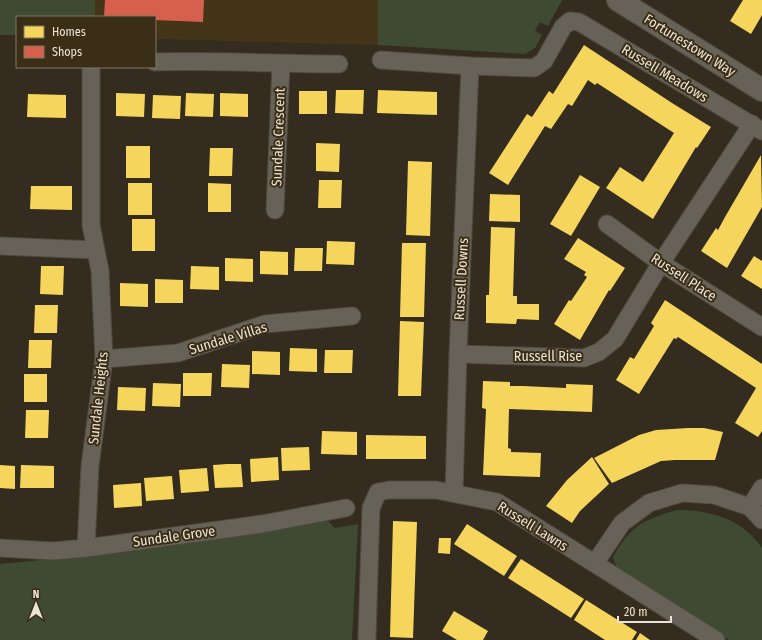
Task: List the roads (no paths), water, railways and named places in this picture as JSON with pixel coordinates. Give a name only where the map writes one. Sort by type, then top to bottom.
[{"type":"street","name":"Fortunestown Way","points":[[618,0],[762,90]]},
{"type":"street","name":"Russell Meadows","points":[[470,66],[534,68],[544,62],[563,27],[570,21],[579,22],[757,127],[661,263]]},
{"type":"street","points":[[381,60],[470,66]]},
{"type":"street","points":[[156,62],[197,61],[281,64],[339,64]]},
{"type":"street","name":"Sundale Crescent","points":[[275,210],[281,64]]},
{"type":"street","name":"Russell Downs","points":[[454,492],[470,66]]},
{"type":"street","name":"Sundale Heights","points":[[86,548],[90,466],[104,359],[100,271],[91,224],[91,68]]},
{"type":"street","name":"Russell Place","points":[[607,224],[661,263],[762,327]]},
{"type":"street","points":[[0,246],[95,250]]},
{"type":"street","name":"Russell Rise","points":[[458,354],[584,358],[599,352],[616,339],[661,263]]},
{"type":"street","name":"Sundale Villas","points":[[104,359],[178,353],[265,324],[352,316]]},
{"type":"street","points":[[750,507],[762,488]]},
{"type":"street","name":"Russell Lawns","points":[[367,638],[371,508],[378,492],[389,490],[436,490],[454,492],[497,502],[716,640]]},
{"type":"street","points":[[595,563],[622,523],[650,503],[682,493],[714,496],[750,507],[762,520]]},
{"type":"street","name":"Sundale Grove","points":[[0,548],[53,551],[86,548],[262,524],[346,508]]}]
